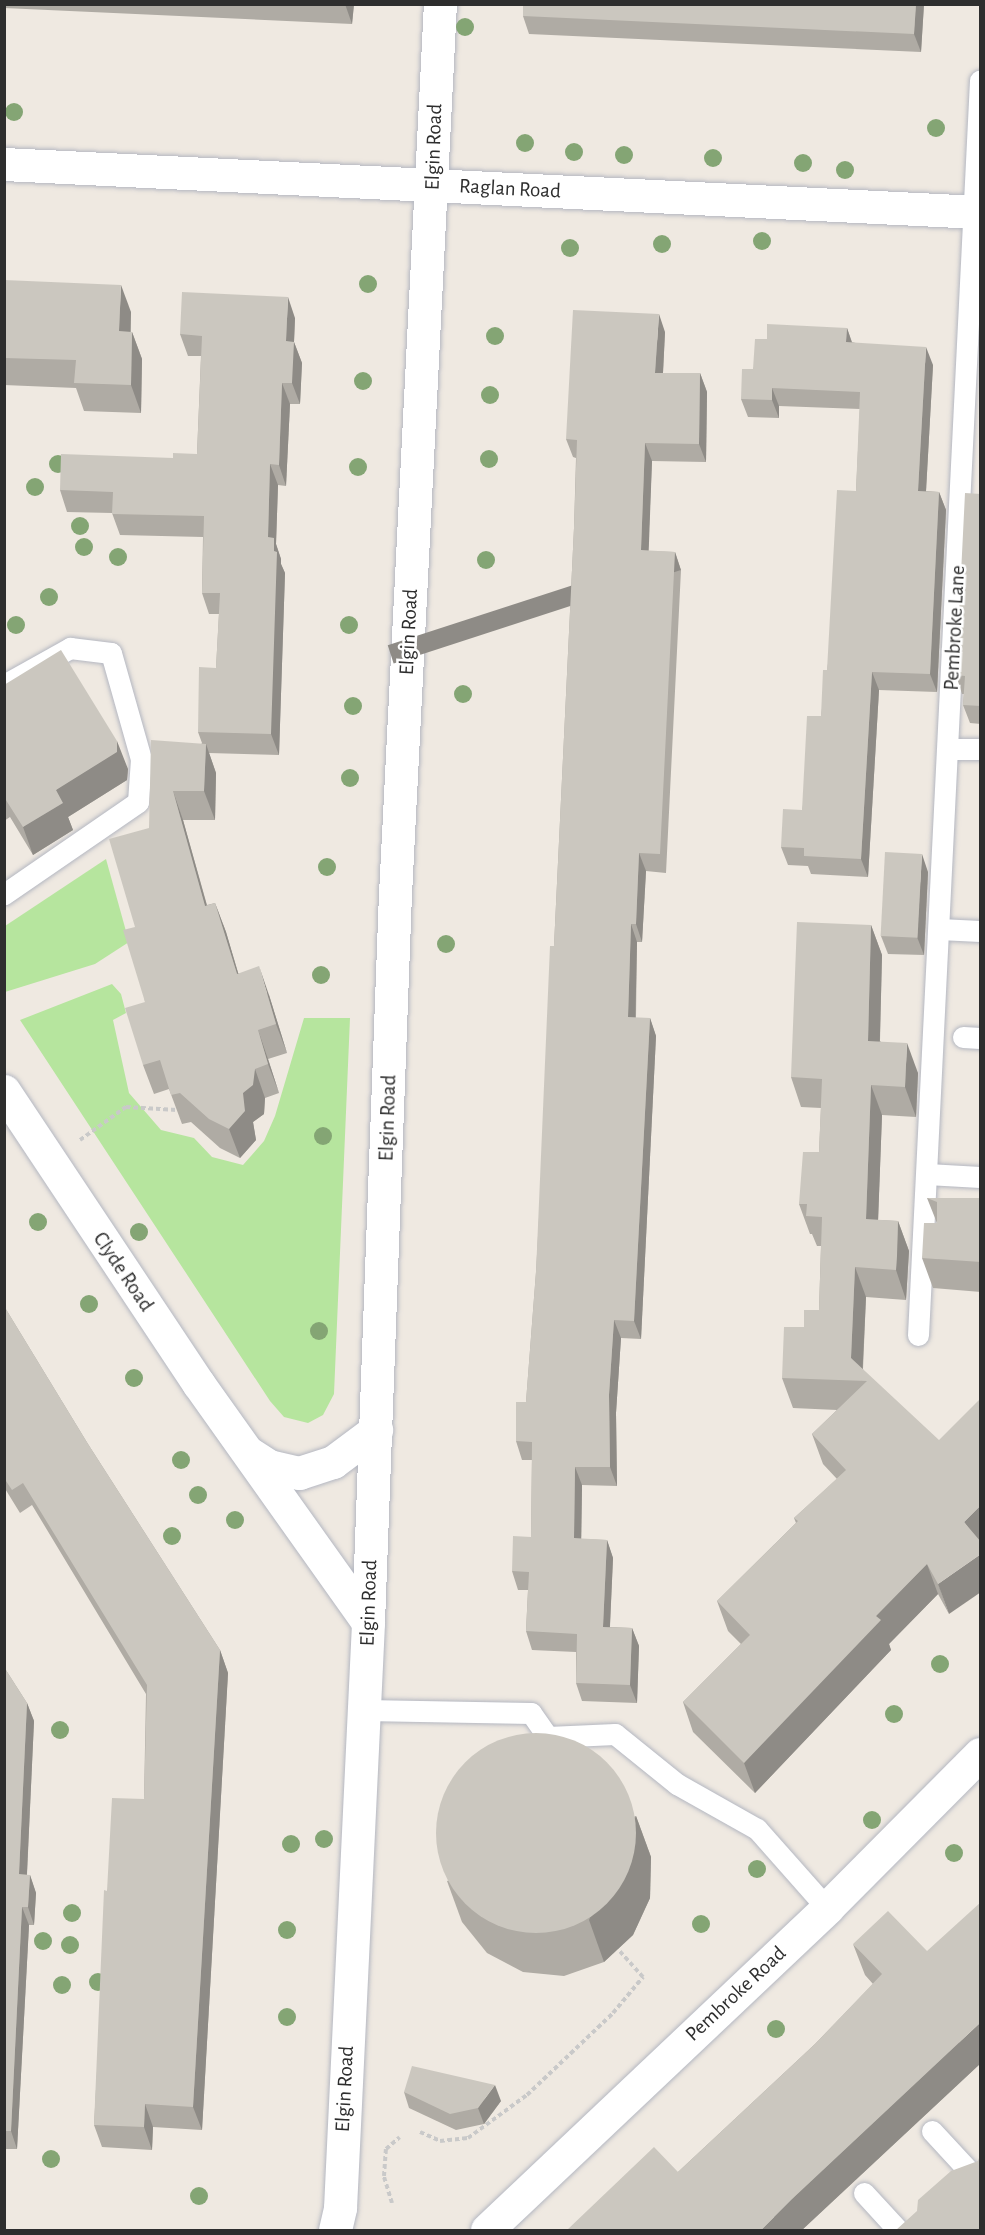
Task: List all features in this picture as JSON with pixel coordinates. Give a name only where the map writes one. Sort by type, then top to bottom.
[{"type":"street","name":"Elgin Road","points":[[335,2230],[340,2208],[364,1710],[395,894],[433,185],[440,4]]},
{"type":"street","name":"Raglan Road","points":[[4,164],[977,212]]},
{"type":"street","name":"Clyde Road","points":[[4,1091],[245,1450],[368,1622]]},
{"type":"street","name":"Clyde Road","points":[[245,1450],[268,1467],[299,1473],[333,1462],[376,1430]]},
{"type":"street","name":"Pembroke Road","points":[[487,2230],[827,1908],[981,1754]]},
{"type":"lane","name":"Pembroke Lane","points":[[918,1335],[977,212],[981,81]]},
{"type":"lane","points":[[4,686],[70,648],[111,653],[141,759],[138,802],[4,894]]},
{"type":"lane","points":[[948,748],[981,749]]},
{"type":"lane","points":[[939,929],[981,931]]},
{"type":"lane","points":[[927,1174],[981,1176]]},
{"type":"lane","points":[[364,1710],[531,1713],[548,1737],[615,1734],[677,1784],[757,1829],[827,1908]]},
{"type":"lane","points":[[932,2131],[981,2183]]},
{"type":"lane","points":[[864,2193],[898,2230]]},
{"type":"path","points":[[92,1131],[126,1107],[177,1110]]},
{"type":"path","points":[[420,2132],[440,2141],[468,2138],[527,2095],[613,2013],[643,1977],[618,1949]]},
{"type":"path","points":[[392,2203],[384,2176],[386,2149],[400,2137]]},
{"type":"green space","points":[[106,859],[129,942],[95,964],[5,992],[5,926]]},
{"type":"green space","points":[[112,984],[121,994],[126,1013],[113,1020],[129,1093],[161,1130],[194,1138],[212,1157],[243,1165],[264,1141],[275,1116],[304,1018],[350,1018],[334,1394],[323,1415],[308,1423],[284,1417],[270,1401],[20,1020]]},
{"type":"building","points":[[523,4],[916,4],[914,34],[523,16]]},
{"type":"building","points":[[4,280],[121,285],[119,331],[132,332],[131,385],[74,383],[76,360],[4,358]]},
{"type":"building","points":[[182,292],[288,297],[286,341],[294,342],[292,383],[282,383],[279,465],[270,464],[268,537],[274,538],[274,551],[277,552],[271,734],[198,732],[199,667],[216,668],[220,593],[202,593],[204,516],[112,514],[113,492],[60,490],[61,454],[173,458],[173,453],[197,454],[202,336],[180,334]]},
{"type":"building","points":[[573,310],[659,314],[655,373],[700,373],[699,444],[645,443],[641,550],[675,552],[660,854],[639,853],[636,924],[631,924],[628,1017],[650,1018],[634,1321],[614,1320],[609,1395],[610,1467],[575,1467],[574,1538],[607,1540],[603,1627],[632,1628],[630,1685],[576,1683],[577,1634],[526,1631],[529,1572],[512,1571],[513,1536],[531,1537],[532,1442],[516,1441],[516,1402],[526,1402],[536,1272],[550,946],[554,946],[577,440],[566,439]]},
{"type":"building","points":[[767,324],[847,328],[846,342],[926,347],[918,491],[939,492],[930,674],[872,672],[861,859],[804,856],[804,848],[781,847],[783,809],[802,810],[807,716],[821,716],[823,670],[827,670],[837,490],[856,491],[860,392],[772,388],[772,400],[741,399],[742,369],[753,369],[755,339],[767,339]]},
{"type":"building","points":[[965,493],[981,494],[981,706],[963,705],[965,676],[956,675]]},
{"type":"building","points":[[61,650],[117,741],[117,752],[56,790],[63,803],[23,827],[4,797],[4,685]]},
{"type":"building","points":[[151,740],[206,744],[204,791],[173,791],[205,906],[215,903],[237,974],[259,966],[276,1024],[258,1030],[268,1064],[255,1069],[253,1085],[243,1093],[245,1111],[229,1129],[209,1119],[180,1093],[171,1095],[160,1060],[143,1065],[125,1008],[145,1002],[123,930],[135,927],[109,839],[149,828]]},
{"type":"building","points":[[885,852],[922,854],[918,938],[881,936]]},
{"type":"building","points":[[797,922],[871,925],[868,1041],[907,1043],[905,1087],[871,1085],[866,1219],[898,1221],[896,1270],[855,1267],[851,1358],[939,1440],[981,1398],[981,1505],[964,1522],[981,1542],[981,1554],[938,1584],[927,1564],[876,1616],[881,1620],[744,1763],[683,1702],[750,1635],[717,1601],[798,1521],[794,1518],[846,1470],[812,1434],[867,1381],[782,1378],[784,1327],[804,1327],[804,1310],[819,1310],[822,1217],[806,1216],[807,1204],[799,1204],[803,1152],[819,1152],[822,1079],[791,1077]]},
{"type":"building","points":[[927,1198],[981,1198],[981,1262],[922,1258],[924,1223],[937,1223],[937,1202]]},
{"type":"building","points":[[4,1306],[88,1444],[220,1650],[193,2107],[145,2104],[144,2127],[94,2125],[104,1890],[107,1891],[112,1798],[144,1799],[147,1685],[23,1483],[12,1490],[4,1478]]},
{"type":"building","points":[[4,1667],[27,1703],[19,1874],[30,1875],[28,1907],[22,1907],[11,2131],[4,2131]]},
{"type":"building","points":[[526,1733],[546,1733],[565,1737],[583,1745],[607,1762],[619,1777],[632,1804],[636,1833],[632,1862],[619,1889],[607,1904],[592,1916],[565,1929],[546,1933],[526,1933],[507,1929],[489,1921],[472,1910],[459,1897],[440,1862],[436,1843],[436,1823],[440,1804],[448,1786],[459,1769],[472,1756],[507,1737]]},
{"type":"building","points":[[981,1902],[981,2022],[761,2230],[567,2230],[654,2147],[678,2172],[815,2044],[882,1974],[853,1944],[888,1911],[927,1951]]},
{"type":"building","points":[[412,2066],[495,2085],[478,2108],[450,2114],[404,2092]]},
{"type":"building","points":[[981,2152],[981,2230],[896,2230],[917,2211],[918,2200],[951,2171],[978,2161]]}]
